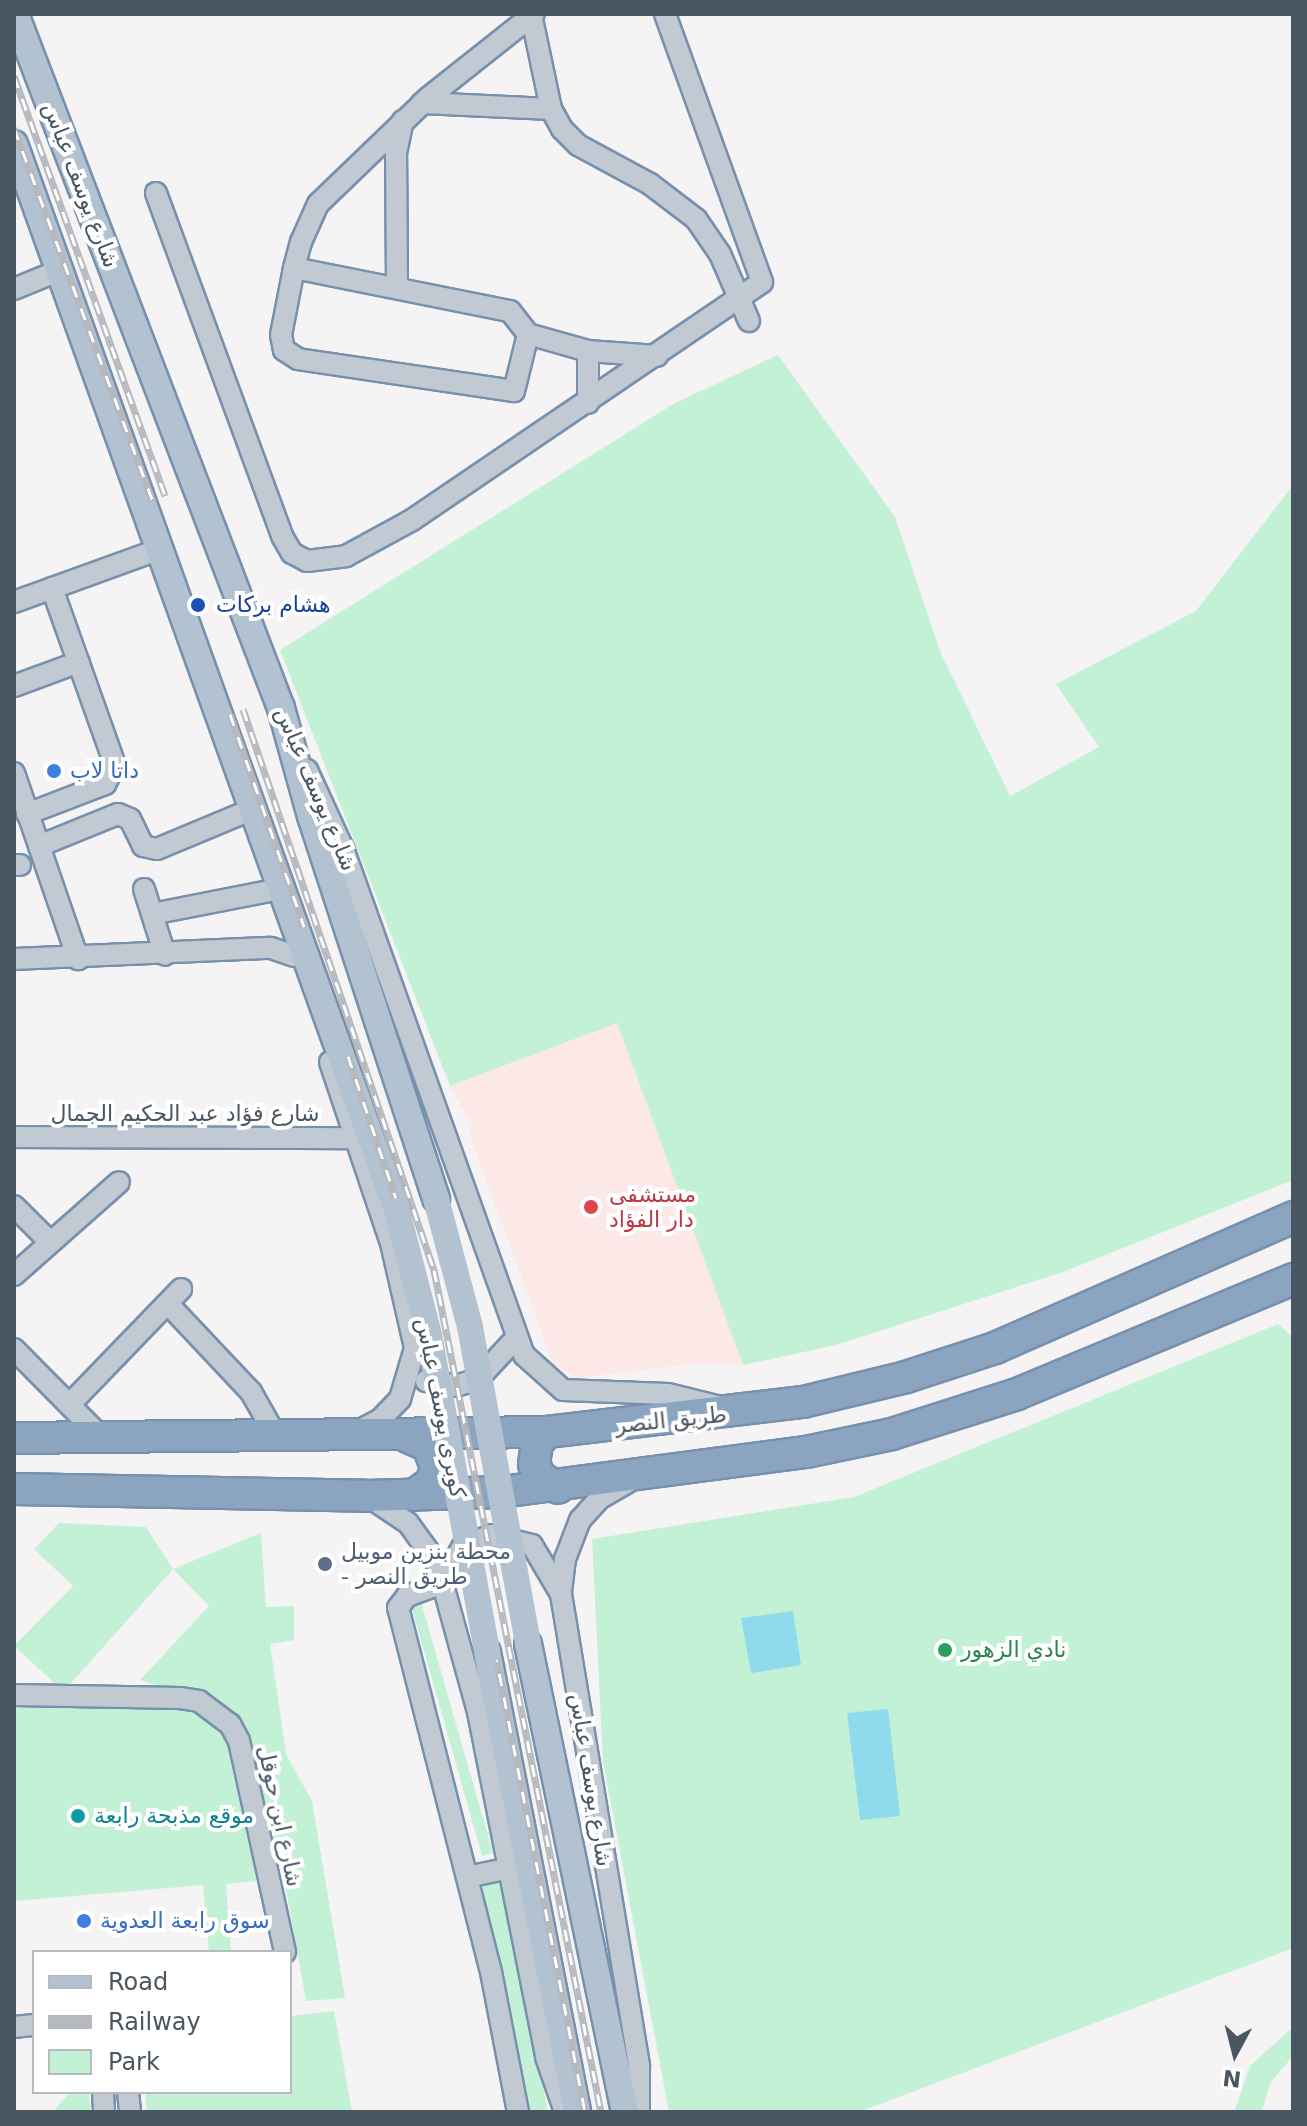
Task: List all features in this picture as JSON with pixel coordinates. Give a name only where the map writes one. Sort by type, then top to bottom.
[{"type":"highway","name":"طريق النصر","points":[[14,1438],[408,1437],[547,1432],[735,1413],[855,1391],[981,1353],[1293,1217]]},
{"type":"highway","points":[[14,1489],[414,1495],[558,1488],[806,1452],[934,1422],[1044,1384],[1293,1279]]},
{"type":"highway","points":[[547,1432],[537,1443],[534,1464],[540,1477],[558,1488]]},
{"type":"highway","points":[[408,1437],[428,1446],[436,1467],[432,1482],[414,1495]]},
{"type":"main road","name":"شارع يوسف عباس","points":[[15,14],[289,731]]},
{"type":"main road","points":[[14,144],[224,726]]},
{"type":"main road","name":"كوبرى يوسف عباس","points":[[224,726],[397,1211],[429,1335],[577,2112]]},
{"type":"main road","name":"كوبرى يوسف عباس","points":[[289,731],[311,816],[436,1199],[478,1367],[528,1644],[625,2112]]},
{"type":"street","points":[[156,193],[277,523],[299,558],[326,562],[376,542],[658,356],[762,282],[665,14]]},
{"type":"street","points":[[294,268],[499,305],[521,319],[528,334],[514,391],[298,359],[284,350],[281,335],[294,268],[318,204],[422,103],[532,15],[551,109],[578,145],[650,184],[696,219],[720,254],[749,321]]},
{"type":"street","points":[[422,103],[551,109]]},
{"type":"street","points":[[397,286],[396,153],[403,121]]},
{"type":"street","points":[[14,289],[58,271]]},
{"type":"street","points":[[528,334],[588,351],[658,356]]},
{"type":"street","points":[[588,351],[588,403]]},
{"type":"street","points":[[14,602],[158,550]]},
{"type":"street","points":[[27,814],[105,784],[114,772],[52,588]]},
{"type":"street","points":[[14,686],[79,662]]},
{"type":"street","points":[[224,726],[225,765],[356,1138],[406,1295],[415,1348],[412,1373],[400,1399],[381,1419],[357,1432],[330,1437]]},
{"type":"street","name":"شارع يوسف عباس","points":[[289,731],[344,851],[517,1337],[534,1370],[563,1390],[668,1394],[735,1413]]},
{"type":"street","points":[[15,779],[78,959]]},
{"type":"street","points":[[39,846],[118,814],[130,819],[143,846],[157,849],[241,814]]},
{"type":"street","points":[[144,889],[165,955]]},
{"type":"street","points":[[152,914],[269,891]]},
{"type":"street","points":[[14,959],[78,959],[271,948],[294,956]]},
{"type":"street","name":"شارع فؤاد عبد الحكيم الجمال","points":[[14,1137],[356,1138]]},
{"type":"street","points":[[14,1275],[119,1182]]},
{"type":"street","points":[[14,1206],[49,1241]]},
{"type":"street","points":[[70,1404],[175,1297],[251,1392],[277,1438]]},
{"type":"street","points":[[412,1373],[433,1384],[467,1383],[488,1373],[517,1337]]},
{"type":"street","points":[[14,1349],[102,1438]]},
{"type":"street","name":"شارع يوسف عباس","points":[[636,1478],[599,1499],[580,1520],[565,1559],[561,1594],[639,2067],[639,2112]]},
{"type":"street","points":[[366,1496],[408,1523],[431,1552],[443,1583],[478,1712],[546,2057],[565,2112]]},
{"type":"street","points":[[518,2112],[467,1877],[398,1608],[407,1596],[443,1583],[462,1548],[502,1535],[532,1545],[561,1594]]},
{"type":"street","name":"شارع ابن حوقل","points":[[14,1695],[180,1698],[199,1701],[230,1724],[239,1741],[285,1950]]},
{"type":"street","points":[[467,1877],[510,1868]]},
{"type":"shaded area","name":"مستشفى دار الفؤاد","points":[[617,1023],[743,1365],[690,1364],[578,1378],[554,1365],[468,1131],[473,1127],[450,1086]]},
{"type":"green space","points":[[778,355],[895,517],[940,651],[1010,796],[1099,747],[1056,684],[1196,611],[1293,485],[1293,1180],[1063,1272],[836,1345],[743,1365],[617,1023],[450,1086],[280,650],[675,403]]},
{"type":"green space","name":"نادي الزهور","points":[[1278,1324],[1293,1337],[1293,1948],[859,2112],[669,2112],[603,1761],[592,1539],[854,1497]]},
{"type":"green space","points":[[59,1523],[146,1527],[173,1569],[261,1533],[266,1607],[294,1606],[294,1640],[270,1644],[286,1754],[312,1801],[345,1998],[306,2001],[284,1878],[226,1884],[231,1950],[209,1950],[203,1885],[14,1901],[14,1693],[62,1690],[14,1646],[73,1586],[34,1549]],"holes":[[[173,1569],[209,1606],[140,1680],[163,1687],[64,1691]]]},
{"type":"green space","points":[[421,1602],[493,1853],[482,1856],[411,1605]]},
{"type":"green space","points":[[501,1880],[548,2112],[526,2112],[480,1884]]},
{"type":"green space","points":[[334,2011],[352,2112],[147,2112],[145,2094],[292,2094],[292,2016]]},
{"type":"green space","points":[[1293,2027],[1293,2056],[1270,2083],[1262,2112],[1234,2112],[1250,2066]]},
{"type":"green space","points":[[68,2094],[89,2094],[91,2112],[53,2112]]},
{"type":"water","points":[[793,1611],[801,1665],[751,1673],[741,1618]]},
{"type":"water","points":[[888,1709],[900,1816],[860,1820],[847,1713]]},
{"type":"railway","points":[[14,76],[165,496]]},
{"type":"railway","points":[[14,128],[153,501]]},
{"type":"railway","points":[[243,709],[434,1270],[601,2112]]},
{"type":"railway","points":[[230,714],[304,927]]},
{"type":"railway","points":[[348,1056],[421,1273],[585,2112]]},
{"type":"place","name":"هشام بركات","points":[[198,605]]},
{"type":"place","name":"داتا لاب","points":[[54,771]]},
{"type":"place","name":"مستشفى دار الفؤاد","points":[[591,1207]]},
{"type":"place","name":"محطة بنزين موبيل - طريق النصر","points":[[325,1564]]},
{"type":"place","name":"نادي الزهور","points":[[945,1650]]},
{"type":"place","name":"موقع مذبحة رابعة","points":[[78,1816]]},
{"type":"place","name":"سوق رابعة العدوية","points":[[84,1921]]}]
